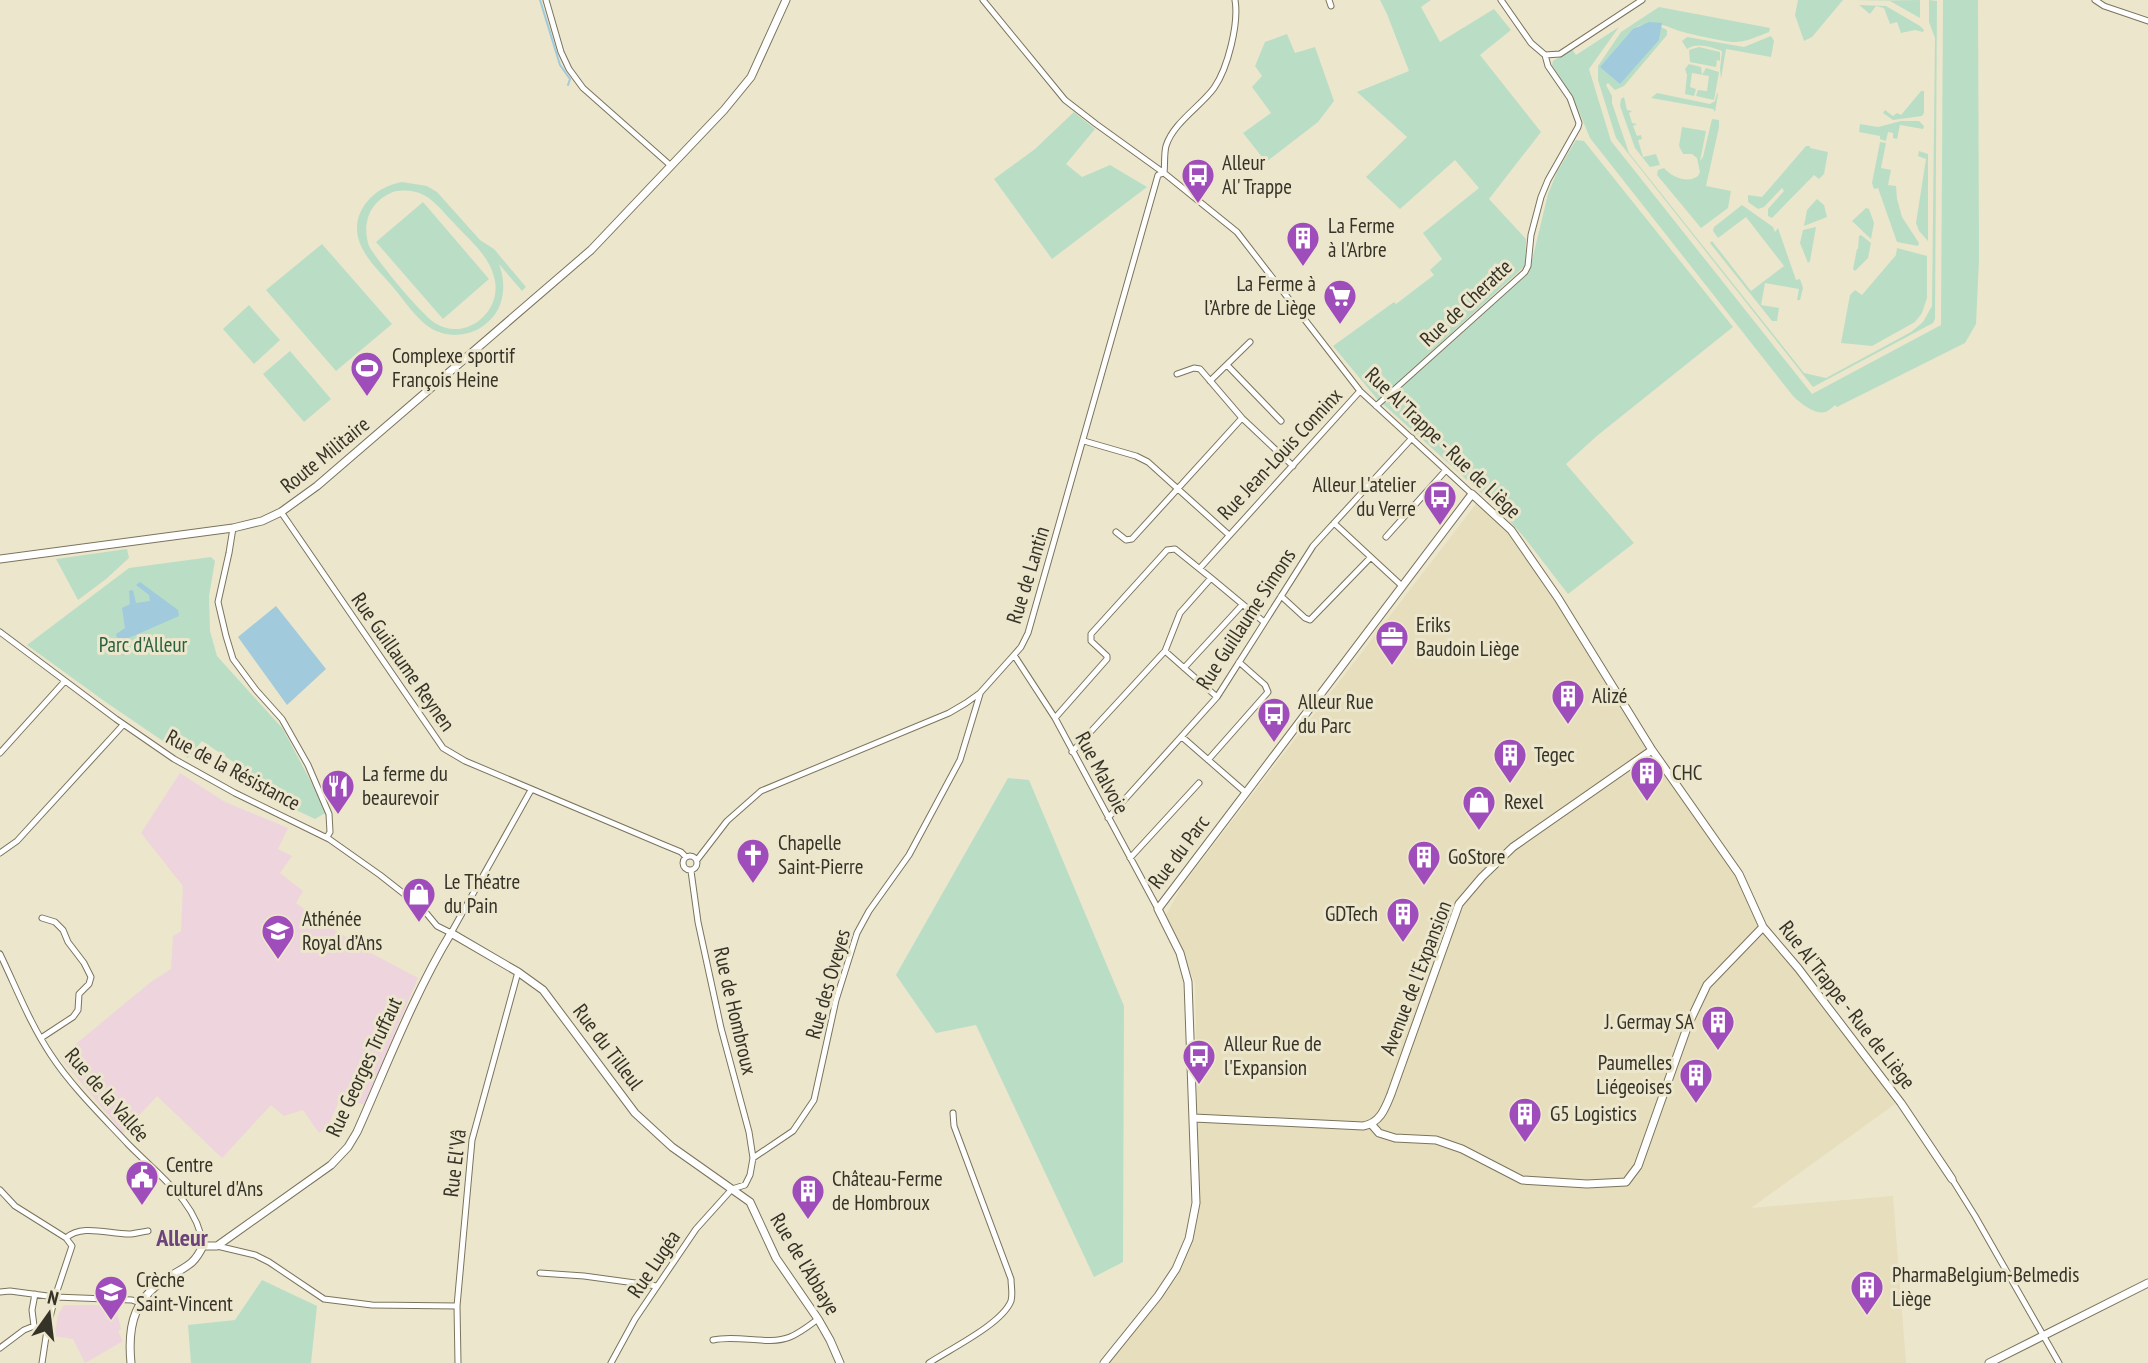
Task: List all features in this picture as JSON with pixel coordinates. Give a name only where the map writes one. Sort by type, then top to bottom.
[{"type":"street","points":[[546,0],[561,52],[583,88],[670,165]]},
{"type":"street","name":"Route Militaire","points":[[0,559],[233,528],[262,521],[281,512],[354,456],[591,250],[724,110],[751,77],[786,0]]},
{"type":"street","name":"Rue Al'Trappe - Rue de Liège","points":[[983,0],[1065,100],[1164,173],[1237,232],[1360,391],[1511,530],[1558,598],[1653,750],[1739,874],[1763,927],[1798,968],[1901,1103],[1952,1179]]},
{"type":"street","name":"Rue de Lantin","points":[[697,860],[727,821],[761,791],[949,713],[980,694],[1021,647],[1028,633],[1084,441],[1158,175],[1164,173],[1166,145],[1178,127],[1215,87],[1230,53],[1235,0]]},
{"type":"street","points":[[1501,0],[1531,43],[1545,55],[1560,54],[1642,0]]},
{"type":"street","points":[[2095,0],[2104,6],[2148,21]]},
{"type":"street","name":"Rue de Cheratte","points":[[1376,406],[1525,272],[1528,266],[1531,235],[1541,197],[1579,122],[1570,98],[1548,66],[1545,55]]},
{"type":"street","points":[[1210,381],[1250,342]]},
{"type":"street","points":[[1227,365],[1281,421]]},
{"type":"street","points":[[1177,374],[1197,368],[1242,418],[1293,466]]},
{"type":"street","name":"Rue Jean-Louis Conninx","points":[[1084,441],[1142,459],[1229,536],[1360,391]]},
{"type":"street","points":[[1116,532],[1126,540],[1132,539],[1242,418]]},
{"type":"street","name":"Rue Guillaume Simons","points":[[1108,818],[1217,697],[1309,550],[1412,438]]},
{"type":"street","points":[[1386,537],[1446,470]]},
{"type":"street","name":"Rue du Parc","points":[[1104,1363],[1158,1296],[1176,1269],[1189,1239],[1196,1203],[1188,982],[1180,953],[1158,909],[1472,494]]},
{"type":"street","name":"Rue Guillaume Reynen","points":[[281,512],[443,748],[465,761],[681,852],[686,857]]},
{"type":"street","points":[[1334,523],[1402,586]]},
{"type":"street","points":[[233,528],[218,603],[226,636],[233,659],[282,719],[305,760],[329,814],[330,832],[327,837]]},
{"type":"street","points":[[1200,568],[1229,536]]},
{"type":"street","points":[[1055,718],[1107,659],[1089,638],[1093,632],[1169,548],[1175,549],[1200,568],[1264,622]]},
{"type":"street","points":[[1281,596],[1310,620],[1370,558]]},
{"type":"street","points":[[1072,752],[1165,651],[1180,613],[1211,578]]},
{"type":"street","points":[[1184,668],[1242,605]]},
{"type":"street","name":"Rue de la Résistance","points":[[0,632],[174,759],[235,793],[327,837],[422,908],[437,926],[451,933]]},
{"type":"street","points":[[1165,651],[1217,697]]},
{"type":"street","name":"Rue Malvoie","points":[[1014,655],[1055,718],[1158,909]]},
{"type":"street","points":[[1208,760],[1268,692],[1265,685],[1239,662]]},
{"type":"street","points":[[0,752],[65,681]]},
{"type":"street","name":"Rue des Oveyes","points":[[753,1158],[793,1131],[814,1100],[836,1000],[857,933],[869,911],[909,855],[960,760],[980,694]]},
{"type":"street","points":[[0,853],[17,841],[124,725]]},
{"type":"street","points":[[1182,737],[1245,792]]},
{"type":"street","name":"Avenue de l'Expansion","points":[[1372,1125],[1383,1114],[1391,1094],[1460,904],[1482,877],[1513,848],[1653,750]]},
{"type":"street","points":[[1130,858],[1199,783]]},
{"type":"street","points":[[451,933],[531,790]]},
{"type":"street","points":[[694,856],[697,860],[697,866],[691,871],[684,866],[686,857],[694,856]]},
{"type":"street","name":"Rue de Hombroux","points":[[691,871],[721,1028],[749,1132],[753,1158]]},
{"type":"street","points":[[41,1038],[73,1017],[78,1010],[79,994],[89,984],[91,977],[63,930],[55,922],[42,918]]},
{"type":"street","points":[[1194,1118],[1372,1125],[1379,1133],[1395,1138],[1436,1140],[1461,1149],[1522,1180],[1587,1184],[1626,1182],[1638,1166],[1688,1025],[1707,985],[1763,927]]},
{"type":"street","name":"Rue du Tilleul","points":[[451,933],[518,972],[543,990],[635,1112],[672,1147],[732,1189]]},
{"type":"street","name":"Rue Georges Truffaut","points":[[217,1245],[331,1165],[348,1147],[418,993],[451,933]]},
{"type":"street","name":"Rue de la Vallée","points":[[0,954],[51,1055],[97,1110],[181,1197],[201,1231],[203,1246]]},
{"type":"street","name":"Rue El'Vâ","points":[[458,1363],[457,1306],[472,1140],[518,972]]},
{"type":"street","points":[[929,1363],[990,1325],[1004,1313],[1012,1298],[1011,1279],[954,1126],[953,1112]]},
{"type":"street","name":"Rue Lugéa","points":[[611,1363],[635,1319],[696,1229],[732,1189],[746,1185],[753,1158]]},
{"type":"street","points":[[1952,1179],[2059,1363]]},
{"type":"street","name":"Rue de l'Abbaye","points":[[732,1189],[750,1202],[776,1258],[818,1319],[840,1363]]},
{"type":"street","points":[[0,1190],[15,1206],[70,1241],[72,1250],[55,1297],[42,1363]]},
{"type":"street","points":[[66,1238],[79,1232],[132,1234],[148,1231]]},
{"type":"street","points":[[131,1363],[131,1322],[140,1303],[158,1285],[196,1260],[203,1246],[217,1245],[255,1255],[270,1262],[324,1299],[372,1305],[457,1306]]},
{"type":"street","points":[[540,1273],[657,1286]]},
{"type":"street","points":[[1989,1363],[2148,1283]]},
{"type":"street","points":[[0,1292],[132,1300],[140,1303]]},
{"type":"street","points":[[34,1326],[32,1310],[35,1294]]},
{"type":"street","points":[[713,1340],[779,1340],[791,1337],[818,1319]]},
{"type":"street","points":[[0,1348],[34,1326],[47,1330]]},
{"type":"shaded area","points":[[1476,504],[1511,534],[1766,923],[1895,1104],[1751,1208],[1893,1196],[1906,1363],[1109,1363],[1178,1276],[1196,1225],[1199,1184],[1195,983],[1166,915],[1182,886]]},
{"type":"shaded area","name":"Athénée Royal d’Ans","points":[[180,773],[225,802],[288,828],[278,849],[292,856],[280,873],[303,891],[296,903],[369,952],[418,978],[364,1105],[341,1096],[329,1125],[319,1133],[303,1110],[284,1116],[271,1105],[222,1158],[157,1096],[123,1133],[60,1057],[151,982],[171,969],[173,936],[181,931],[183,886],[141,833]]},
{"type":"shaded area","points":[[64,1305],[115,1305],[121,1329],[118,1331],[123,1341],[85,1363],[73,1339],[54,1336],[58,1315]]},
{"type":"green space","points":[[1380,0],[1431,0],[1421,7],[1440,42],[1494,9],[1511,30],[1480,55],[1541,132],[1489,199],[1526,239],[1525,266],[1378,400],[1333,346],[1434,275],[1430,270],[1442,259],[1423,233],[1479,188],[1455,160],[1400,209],[1366,177],[1407,137],[1357,92],[1409,71]]},
{"type":"green space","points":[[1798,0],[1843,0],[1812,37],[1804,41],[1795,15]]},
{"type":"green space","points":[[1920,0],[1920,18],[1890,1],[1852,1]]},
{"type":"green space","points":[[1929,0],[1937,1],[1935,319],[1933,323],[1813,387],[1616,138],[1598,80],[1598,66],[1621,32],[1659,7],[1770,28],[1769,32],[1756,37],[1732,42],[1683,32],[1660,24],[1643,24],[1636,27],[1659,40],[1661,27],[1667,30],[1667,35],[1624,86],[1615,90],[1608,83],[1606,85],[1612,96],[1629,153],[1804,373],[1826,378],[1911,332],[1923,322],[1932,306],[1935,38],[1929,22]]},
{"type":"green space","points":[[1943,0],[1978,0],[1979,260],[1976,324],[1965,343],[1837,407],[1835,405],[1826,412],[1817,412],[1793,396],[1590,138],[1574,99],[1552,65],[1553,61],[1572,49],[1576,55],[1619,27],[1589,69],[1611,141],[1812,394],[1941,325]]},
{"type":"green space","points":[[1859,5],[1886,6],[1924,30],[1901,33],[1897,22],[1890,24],[1884,8],[1876,6],[1870,14]]},
{"type":"green space","points":[[1287,34],[1295,53],[1315,47],[1334,101],[1318,122],[1266,162],[1243,133],[1271,113],[1252,87],[1262,76],[1255,66],[1265,42]]},
{"type":"green space","points":[[1771,36],[1774,41],[1771,57],[1726,49],[1721,79],[1722,51],[1700,46],[1687,49],[1682,41],[1687,37],[1744,47]]},
{"type":"green space","points":[[1699,47],[1720,52],[1720,61],[1717,60],[1716,67],[1690,62],[1689,50]]},
{"type":"green space","points":[[1689,64],[1701,67],[1702,75],[1692,73],[1690,87],[1696,89],[1694,96],[1685,94],[1685,69]]},
{"type":"green space","points":[[1706,68],[1719,72],[1714,100],[1696,96],[1698,90],[1707,91],[1709,76],[1702,75]]},
{"type":"green space","points":[[1921,91],[1924,91],[1922,116],[1893,120],[1883,113],[1885,110],[1893,116],[1897,113],[1901,115]]},
{"type":"green space","points":[[1657,93],[1710,104],[1715,101],[1717,93],[1715,112],[1713,109],[1651,98]]},
{"type":"green space","points":[[1624,97],[1627,110],[1632,111],[1629,113],[1632,123],[1637,124],[1633,126],[1637,136],[1641,135],[1642,139],[1638,140],[1643,157],[1656,154],[1660,165],[1650,167],[1635,148],[1620,106]]},
{"type":"green space","points":[[1074,112],[1095,129],[1066,164],[1082,177],[1110,165],[1147,187],[1052,259],[994,179],[1035,149]]},
{"type":"green space","points":[[1712,119],[1719,120],[1719,127],[1706,186],[1731,191],[1728,208],[1701,228],[1657,175],[1658,170],[1664,168],[1680,178],[1698,176],[1700,172],[1697,158],[1692,154],[1683,154],[1679,146],[1682,127],[1706,131],[1700,161]]},
{"type":"green space","points":[[1901,121],[1919,121],[1924,126],[1923,129],[1900,125],[1897,139],[1893,138],[1893,133],[1888,132],[1886,141],[1880,139],[1880,136],[1859,132],[1860,124],[1878,127]]},
{"type":"green space","points":[[1576,140],[1584,141],[1733,327],[1598,435],[1566,464],[1634,543],[1568,594],[1498,508],[1383,404],[1529,273],[1548,194],[1557,172]]},
{"type":"green space","points":[[1880,142],[1886,143],[1881,168],[1891,170],[1888,185],[1896,186],[1902,217],[1919,243],[1918,246],[1897,242],[1878,188],[1874,189],[1872,183]]},
{"type":"green space","points":[[1806,146],[1828,152],[1824,174],[1819,179],[1814,175],[1772,218],[1768,216],[1768,209],[1784,191],[1782,188],[1764,207],[1758,209],[1748,202],[1748,195],[1762,197]]},
{"type":"green space","points":[[1919,151],[1928,154],[1928,241],[1916,223],[1926,159],[1918,156]]},
{"type":"green space","points":[[402,182],[427,186],[437,192],[480,240],[494,249],[526,287],[522,291],[499,264],[503,278],[502,300],[496,313],[485,324],[479,329],[456,335],[440,332],[426,325],[372,263],[358,236],[357,225],[364,205],[380,190]],"holes":[[[406,190],[422,194],[435,203],[488,262],[496,289],[493,301],[480,320],[470,326],[447,328],[435,323],[400,287],[369,246],[366,228],[370,212],[387,195]]]},
{"type":"green space","points":[[1817,199],[1824,205],[1827,217],[1804,226],[1807,210]]},
{"type":"green space","points":[[423,202],[489,279],[443,319],[376,242]]},
{"type":"green space","points":[[1742,205],[1773,227],[1775,232],[1778,228],[1796,280],[1800,279],[1803,288],[1800,300],[1797,300],[1799,289],[1765,283],[1761,305],[1779,308],[1777,321],[1772,321],[1710,243],[1712,241],[1751,291],[1784,266],[1746,217],[1718,238],[1713,231],[1714,227]]},
{"type":"green space","points":[[1866,208],[1869,209],[1874,223],[1871,239],[1852,221]]},
{"type":"green space","points":[[1816,227],[1808,263],[1800,243],[1803,230]]},
{"type":"green space","points":[[1861,235],[1871,243],[1868,258],[1855,271],[1853,269]]},
{"type":"green space","points":[[322,244],[392,324],[336,371],[266,290]]},
{"type":"green space","points":[[1897,248],[1927,256],[1927,298],[1922,313],[1915,322],[1872,346],[1841,343],[1850,295],[1855,290],[1862,295],[1896,255]]},
{"type":"green space","points":[[249,305],[280,340],[254,364],[223,329]]},
{"type":"green space","points":[[290,351],[331,399],[304,422],[263,374]]},
{"type":"green space","points":[[127,549],[129,558],[78,600],[56,559]]},
{"type":"green space","name":"Parc d'Alleur","points":[[211,557],[215,561],[209,596],[210,631],[217,656],[283,729],[327,812],[315,819],[245,786],[250,773],[202,741],[188,758],[27,645],[129,568]]},
{"type":"green space","points":[[1008,778],[1029,780],[1124,1006],[1123,1262],[1094,1277],[976,1025],[936,1033],[896,975]]},
{"type":"green space","points":[[262,1280],[317,1306],[311,1363],[191,1363],[188,1325],[235,1320]]},
{"type":"water","points":[[1649,22],[1662,23],[1659,40],[1620,84],[1600,67],[1633,29]]},
{"type":"water","points":[[140,582],[178,610],[179,616],[122,641],[125,654],[123,656],[116,634],[125,628],[122,608],[130,604],[129,591],[133,590],[136,603],[150,601],[149,595],[136,585]]},
{"type":"water","points":[[276,606],[326,669],[287,705],[238,637]]},
{"type":"waterway","points":[[540,0],[560,65],[570,79],[568,85]]},
{"type":"place","name":"Alleur Al' Trappe","points":[[1198,205]]},
{"type":"place","name":"La Ferme à l'Arbre","points":[[1303,268]]},
{"type":"place","name":"La Ferme à l’Arbre de Liège","points":[[1340,326]]},
{"type":"place","name":"Complexe sportif François Heine","points":[[367,398]]},
{"type":"place","name":"Alleur L'atelier du Verre","points":[[1440,527]]},
{"type":"place","name":"Eriks Baudoin Liège","points":[[1392,667]]},
{"type":"place","name":"Alizé","points":[[1568,726]]},
{"type":"place","name":"Alleur Rue du Parc","points":[[1274,744]]},
{"type":"place","name":"Tegec","points":[[1510,785]]},
{"type":"place","name":"CHC","points":[[1647,803]]},
{"type":"place","name":"La ferme du beaurevoir","points":[[338,816]]},
{"type":"place","name":"Rexel","points":[[1479,832]]},
{"type":"place","name":"Chapelle Saint-Pierre","points":[[753,885]]},
{"type":"place","name":"GoStore","points":[[1424,887]]},
{"type":"place","name":"Le Théatre du Pain","points":[[419,924]]},
{"type":"place","name":"GDTech","points":[[1403,944]]},
{"type":"place","name":"Athénée Royal d’Ans","points":[[278,961]]},
{"type":"place","name":"J. Germay SA","points":[[1718,1052]]},
{"type":"place","name":"Alleur Rue de l'Expansion","points":[[1199,1086]]},
{"type":"place","name":"Paumelles Liégeoises","points":[[1696,1105]]},
{"type":"place","name":"G5 Logistics","points":[[1525,1144]]},
{"type":"place","name":"Centre culturel d'Ans","points":[[142,1207]]},
{"type":"place","name":"Château-Ferme de Hombroux","points":[[808,1221]]},
{"type":"place","name":"PharmaBelgium-Belmedis Liège","points":[[1867,1317]]},
{"type":"place","name":"Crèche Saint-Vincent","points":[[111,1322]]},
{"type":"district","name":"Alleur","points":[[182,1238]]}]
